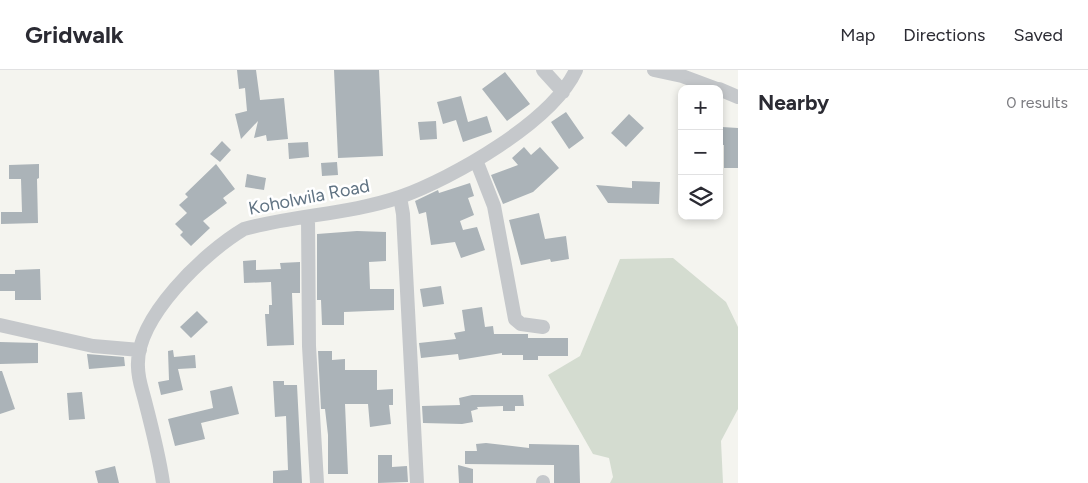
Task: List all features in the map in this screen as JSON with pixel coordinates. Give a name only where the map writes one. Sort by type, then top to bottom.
[{"type":"street","points":[[543,70],[563,92]]},
{"type":"street","name":"Koholwila Road","points":[[163,483],[140,382],[138,365],[140,350],[143,335],[160,308],[197,266],[218,247],[244,229],[400,197],[476,160],[515,135],[563,92],[576,70]]},
{"type":"street","points":[[654,70],[682,76],[707,85]]},
{"type":"street","points":[[723,91],[738,97]]},
{"type":"street","points":[[476,160],[494,206],[515,319],[520,324],[544,327]]},
{"type":"street","points":[[400,197],[403,214],[417,483]]},
{"type":"street","points":[[308,217],[309,346],[317,483]]},
{"type":"street","points":[[0,325],[93,346],[140,350]]},
{"type":"shaded area","points":[[673,258],[726,302],[738,327],[738,409],[721,441],[723,483],[610,483],[613,477],[609,458],[593,454],[548,375],[580,356],[620,259]]},
{"type":"building","points":[[237,70],[256,70],[260,100],[284,98],[288,139],[267,141],[266,135],[254,138],[258,121],[241,139],[235,114],[247,111],[245,88],[239,89]]},
{"type":"building","points":[[334,70],[379,70],[383,156],[338,158]]},
{"type":"building","points":[[505,72],[530,104],[507,121],[482,89]]},
{"type":"building","points":[[461,96],[468,122],[487,116],[492,132],[463,142],[456,120],[443,124],[437,102]]},
{"type":"building","points":[[566,112],[584,138],[569,149],[551,122]]},
{"type":"building","points":[[629,114],[644,128],[626,147],[611,133]]},
{"type":"building","points":[[436,121],[437,139],[420,140],[418,122]]},
{"type":"building","points":[[723,127],[738,128],[738,168],[724,168]]},
{"type":"building","points":[[222,141],[231,150],[220,162],[210,154]]},
{"type":"building","points":[[308,142],[309,157],[289,159],[288,143]]},
{"type":"building","points":[[524,147],[531,155],[540,147],[559,168],[533,192],[503,204],[491,175],[518,165],[512,158]]},
{"type":"building","points":[[337,162],[338,175],[322,176],[321,163]]},
{"type":"building","points":[[39,164],[39,178],[37,179],[38,223],[1,224],[1,212],[22,212],[21,179],[9,179],[9,165]]},
{"type":"building","points":[[216,164],[235,189],[223,198],[227,203],[203,221],[210,228],[191,246],[180,235],[183,232],[175,224],[187,213],[179,205],[188,197],[185,194]]},
{"type":"building","points":[[247,174],[266,178],[264,190],[245,187]]},
{"type":"building","points":[[632,181],[660,182],[659,204],[608,203],[596,185],[632,188]]},
{"type":"building","points":[[470,183],[474,196],[468,198],[474,215],[460,221],[463,230],[477,227],[485,250],[461,258],[455,242],[431,245],[426,212],[419,214],[415,201],[438,190],[439,193]]},
{"type":"building","points":[[539,213],[545,239],[566,236],[569,259],[551,262],[550,259],[521,265],[509,220]]},
{"type":"building","points":[[357,231],[386,232],[386,261],[369,262],[370,289],[394,289],[394,310],[344,312],[344,325],[322,325],[321,300],[317,300],[317,234]]},
{"type":"building","points":[[256,260],[256,270],[281,269],[280,263],[300,262],[300,293],[292,293],[294,345],[267,346],[265,314],[269,314],[269,305],[272,305],[271,282],[244,283],[243,261]]},
{"type":"building","points":[[40,269],[41,300],[15,300],[15,291],[0,291],[0,274],[15,274],[15,270]]},
{"type":"building","points":[[441,286],[444,304],[423,307],[420,289]]},
{"type":"building","points":[[482,307],[485,327],[493,326],[494,334],[528,334],[528,338],[568,338],[568,356],[538,356],[538,360],[523,360],[523,355],[502,355],[502,353],[459,360],[458,354],[421,358],[419,343],[456,339],[454,333],[465,331],[462,310]]},
{"type":"building","points":[[197,311],[208,322],[191,338],[180,327]]},
{"type":"building","points":[[0,342],[38,343],[38,363],[0,364]]},
{"type":"building","points":[[173,350],[174,357],[195,355],[196,368],[178,369],[183,390],[161,395],[158,382],[169,380],[168,351]]},
{"type":"building","points":[[318,351],[332,351],[332,360],[345,359],[345,370],[377,370],[377,390],[393,389],[393,405],[389,405],[391,424],[370,427],[368,404],[345,404],[348,474],[328,474],[328,435],[325,409],[321,409]]},
{"type":"building","points":[[87,354],[124,357],[125,366],[89,369]]},
{"type":"building","points":[[0,371],[2,371],[15,409],[0,414]]},
{"type":"building","points":[[273,381],[284,381],[284,385],[297,385],[302,483],[273,483],[273,471],[288,470],[286,416],[275,417]]},
{"type":"building","points":[[232,386],[239,414],[201,423],[205,439],[175,446],[168,419],[213,408],[210,391]]},
{"type":"building","points":[[82,392],[85,419],[69,420],[67,393]]},
{"type":"building","points":[[472,395],[523,395],[524,406],[515,406],[515,411],[503,411],[503,406],[477,407],[478,409],[471,411],[473,422],[462,424],[423,423],[422,406],[460,405],[459,398]]},
{"type":"building","points":[[486,443],[529,448],[529,444],[579,445],[580,483],[554,483],[554,465],[465,464],[465,451],[477,451],[476,444]]},
{"type":"building","points":[[378,455],[392,455],[392,467],[407,466],[408,482],[378,483]]},
{"type":"building","points":[[458,465],[473,469],[473,483],[459,483]]},
{"type":"building","points":[[115,466],[119,483],[98,483],[95,471]]}]
